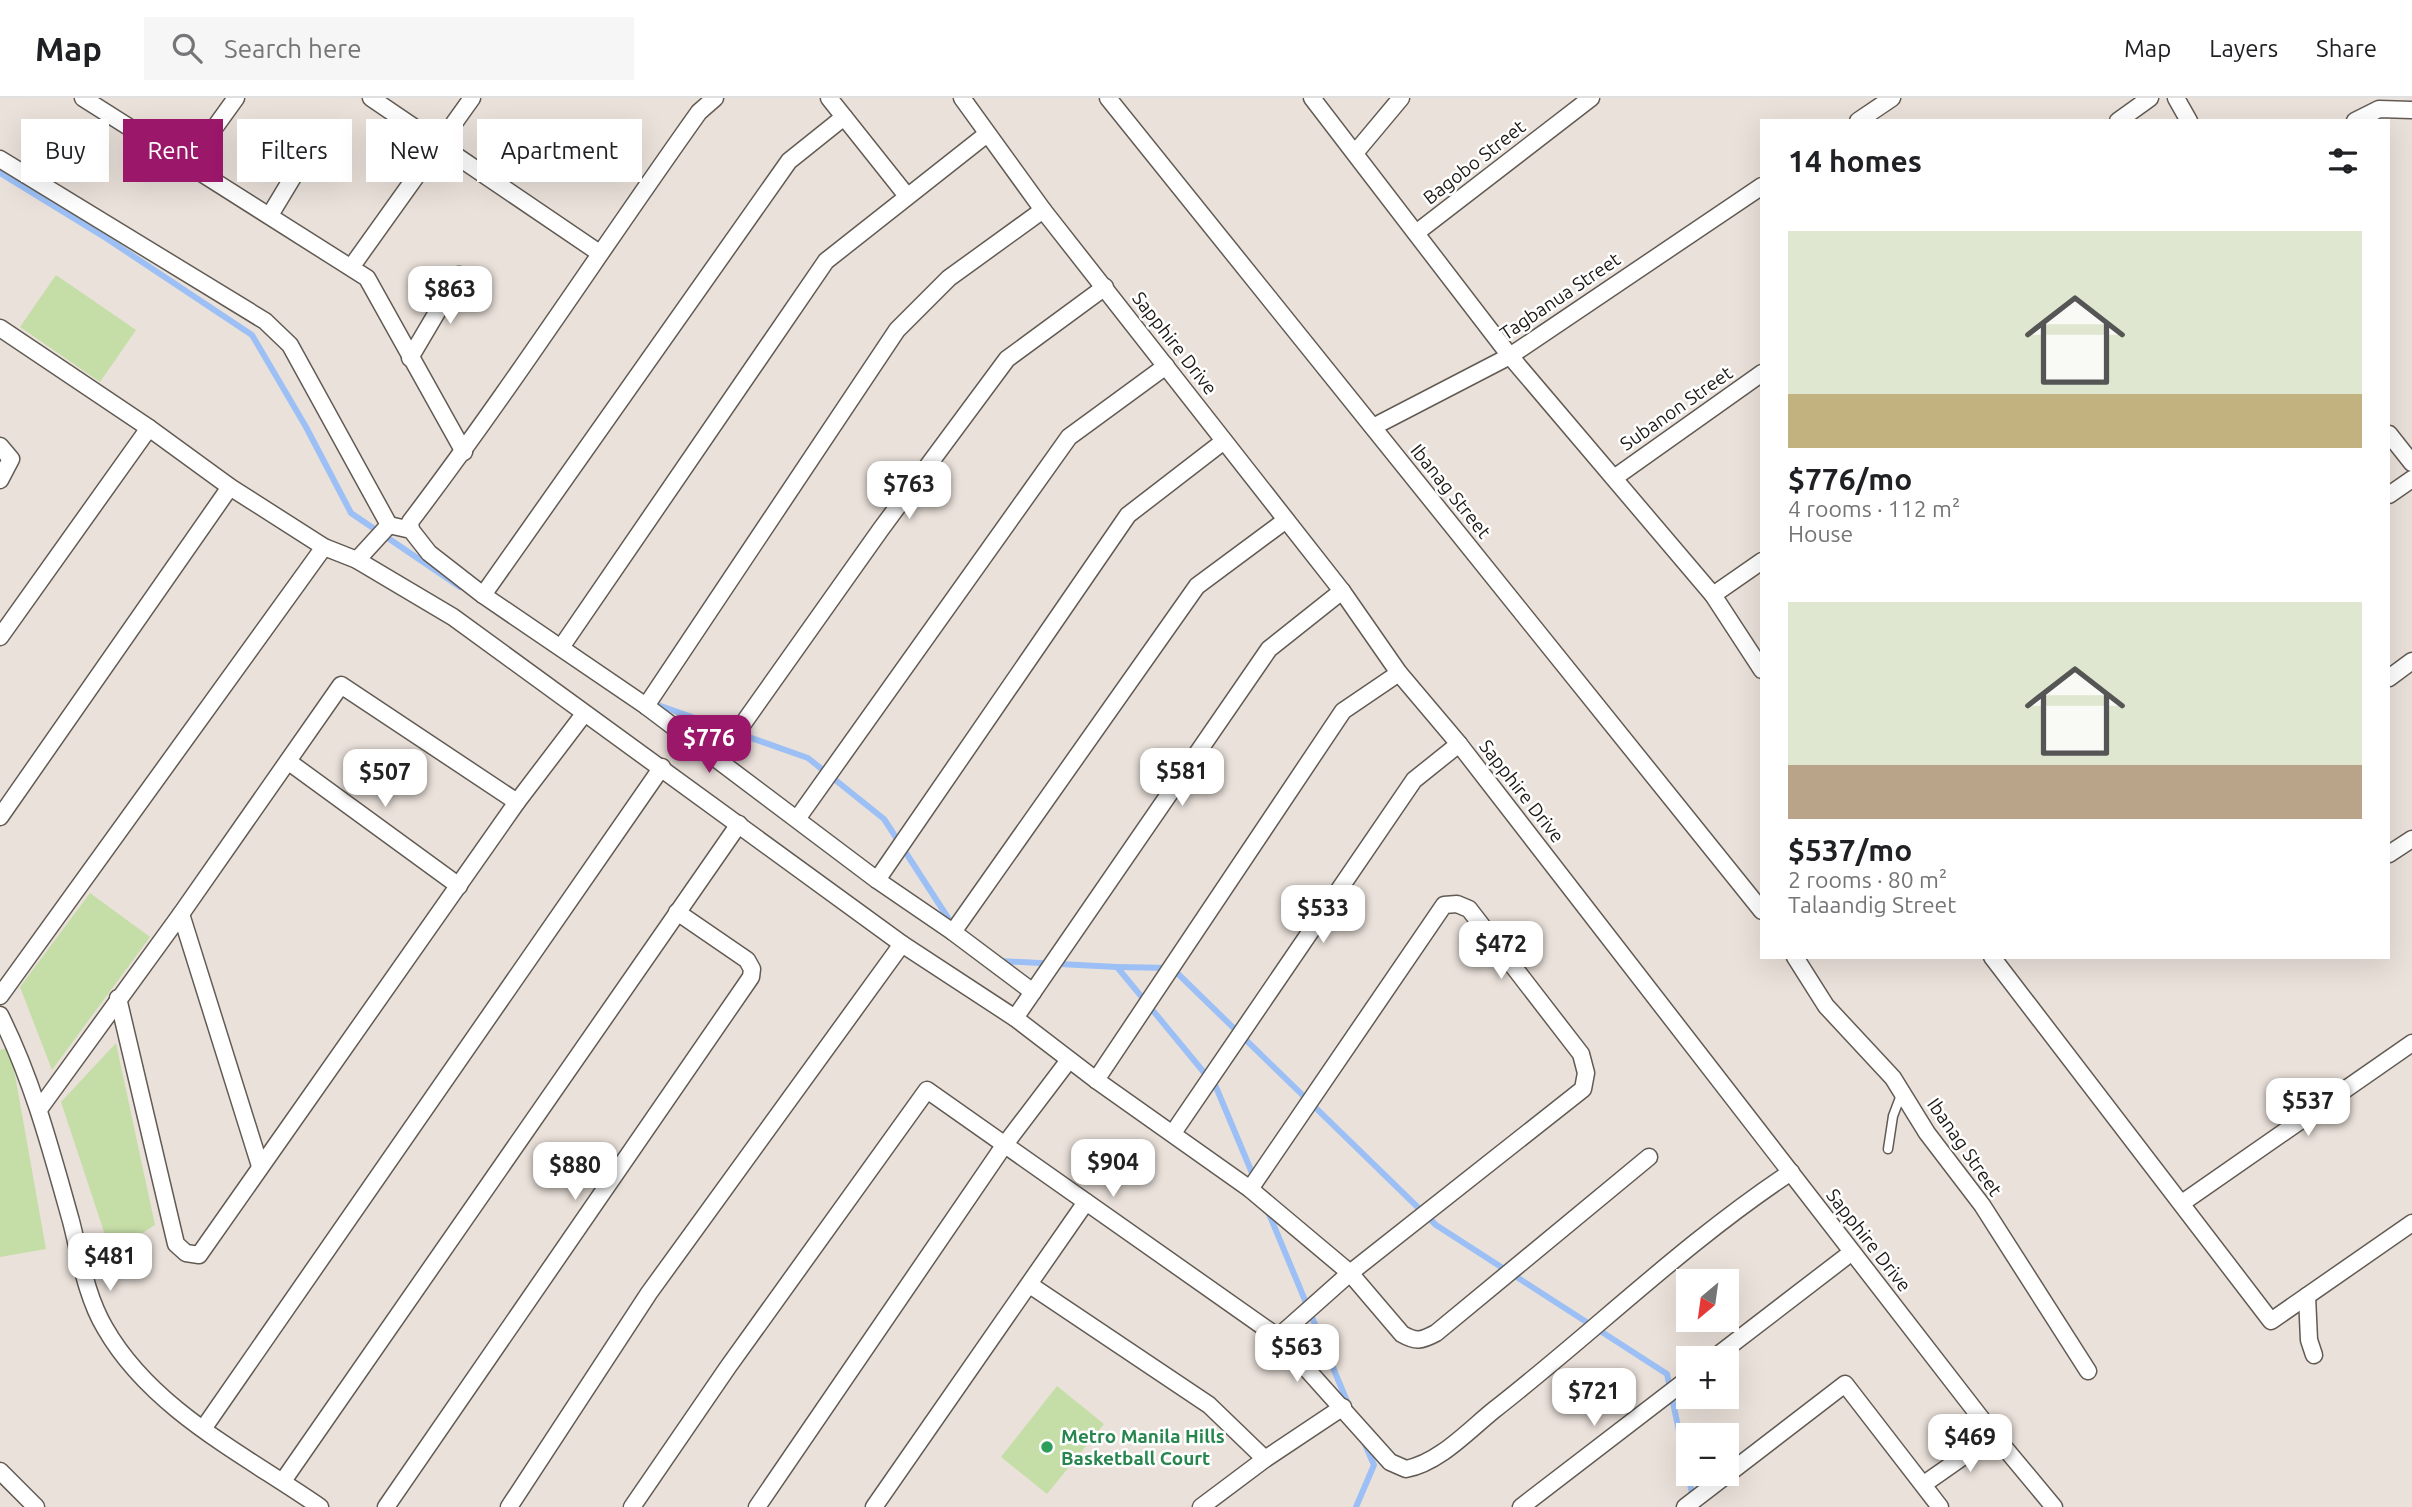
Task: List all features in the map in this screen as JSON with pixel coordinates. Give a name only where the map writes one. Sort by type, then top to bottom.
[{"type":"street","points":[[221,119],[236,98]]},
{"type":"street","points":[[370,98],[402,119]]},
{"type":"street","points":[[457,119],[471,98]]},
{"type":"street","points":[[715,98],[699,111],[598,252],[464,452],[410,522],[411,530],[429,553],[483,595],[562,646],[646,706],[877,880],[953,932],[1032,992]]},
{"type":"street","points":[[829,98],[907,196]]},
{"type":"street","name":"Sapphire Drive","points":[[962,98],[1043,210],[1342,591],[1399,673],[1459,744],[1994,1435],[2054,1507]]},
{"type":"street","name":"Ibanag Street","points":[[1108,98],[1760,909]]},
{"type":"street","points":[[1312,98],[1510,356],[1713,595],[1760,667]]},
{"type":"street","points":[[1355,153],[1401,98]]},
{"type":"street","name":"Bagobo Street","points":[[1416,233],[1591,98]]},
{"type":"street","points":[[1861,119],[1892,98]]},
{"type":"street","points":[[2121,119],[2150,98]]},
{"type":"street","points":[[2176,98],[2188,119]]},
{"type":"street","points":[[93,101],[123,122]]},
{"type":"street","points":[[2359,119],[2379,109],[2412,110]]},
{"type":"street","points":[[483,595],[789,160],[844,117]]},
{"type":"street","points":[[562,646],[826,261],[987,134]]},
{"type":"street","points":[[0,159],[265,321],[290,345],[389,526]]},
{"type":"street","points":[[463,160],[598,252]]},
{"type":"street","points":[[214,182],[352,266],[367,278],[464,452]]},
{"type":"street","points":[[270,215],[290,182]]},
{"type":"street","points":[[352,266],[413,182]]},
{"type":"street","name":"Tagbanua Street","points":[[1373,427],[1510,356],[1760,187]]},
{"type":"street","points":[[646,706],[897,330],[949,278],[1043,210]]},
{"type":"street","points":[[410,358],[459,275]]},
{"type":"street","points":[[718,759],[881,529],[1007,359],[1105,287]]},
{"type":"street","points":[[0,328],[149,428],[230,487],[324,547],[357,559],[453,617],[584,714],[662,766],[902,944],[1015,1018],[1096,1080],[1250,1189],[1350,1273],[1402,1334],[1422,1341],[1436,1333],[1649,1157]]},
{"type":"street","points":[[797,819],[1069,437],[1166,366]]},
{"type":"street","name":"Subanon Street","points":[[1614,478],[1760,374]]},
{"type":"street","points":[[0,637],[149,428]]},
{"type":"street","points":[[2390,435],[2412,463]]},
{"type":"street","points":[[877,880],[1128,515],[1224,441]]},
{"type":"street","points":[[0,446],[11,459],[0,480]]},
{"type":"street","points":[[2390,494],[2412,479]]},
{"type":"street","points":[[0,817],[230,487]]},
{"type":"street","points":[[953,932],[1197,586],[1286,520]]},
{"type":"street","points":[[389,526],[411,530]]},
{"type":"street","points":[[357,559],[389,526]]},
{"type":"street","points":[[0,996],[324,547]]},
{"type":"street","points":[[1713,595],[1760,562]]},
{"type":"street","points":[[1015,1018],[1269,649],[1342,591]]},
{"type":"street","points":[[2390,677],[2412,662]]},
{"type":"street","points":[[1096,1080],[1343,711],[1399,673]]},
{"type":"street","points":[[40,1108],[181,914],[341,685],[517,802]]},
{"type":"street","points":[[118,998],[180,1250],[193,1255],[203,1252],[260,1166],[517,802],[584,714]]},
{"type":"street","points":[[1173,1133],[1415,780],[1459,744]]},
{"type":"street","points":[[289,762],[459,886]]},
{"type":"street","points":[[203,1429],[662,766]]},
{"type":"street","points":[[283,1481],[738,824]]},
{"type":"street","points":[[2390,854],[2412,839]]},
{"type":"street","points":[[1250,1189],[1444,905],[1457,904],[1469,909],[1581,1054],[1586,1073],[1583,1090],[1350,1273],[1278,1337]]},
{"type":"street","points":[[386,1507],[751,977],[752,969],[747,960],[677,912]]},
{"type":"street","points":[[181,914],[260,1166]]},
{"type":"street","points":[[509,1507],[649,1293],[902,944]]},
{"type":"street","name":"Ibanag Street","points":[[1796,959],[1826,1006],[1874,1054],[1902,1092],[1927,1133],[1982,1205],[2088,1371]]},
{"type":"street","points":[[1997,959],[2271,1321],[2412,1223]]},
{"type":"street","points":[[0,1015],[40,1108],[93,1303],[104,1326],[147,1382],[203,1429],[320,1507]]},
{"type":"street","points":[[2182,1203],[2412,1043]]},
{"type":"street","points":[[757,1507],[1003,1147],[1069,1060]]},
{"type":"street","points":[[632,1507],[727,1367],[927,1090],[1003,1147],[1278,1337],[1390,1462],[1406,1469],[1429,1461],[1541,1374],[1750,1199],[1790,1172]]},
{"type":"street","points":[[874,1507],[1086,1202]]},
{"type":"street","points":[[1730,1346],[1852,1252]]},
{"type":"street","points":[[1030,1285],[1209,1405],[1265,1458]]},
{"type":"street","points":[[2307,1296],[2309,1340],[2314,1354]]},
{"type":"street","points":[[1685,1507],[1845,1384],[1940,1507]]},
{"type":"street","points":[[1521,1507],[1676,1388]]},
{"type":"street","points":[[1201,1507],[1265,1458],[1343,1407]]},
{"type":"street","points":[[1924,1484],[1994,1435]]},
{"type":"street","points":[[0,1471],[36,1507]]},
{"type":"lane","points":[[1888,1149],[1893,1116],[1902,1092]]},
{"type":"green space","points":[[56,275],[136,330],[100,382],[20,327]]},
{"type":"green space","points":[[90,893],[150,937],[52,1070],[20,987]]},
{"type":"green space","points":[[116,1043],[155,1225],[111,1253],[61,1102]]},
{"type":"green space","points":[[10,1047],[46,1249],[0,1257],[0,1050]]},
{"type":"green space","name":"Metro Manila Hills Basketball Court","points":[[1057,1386],[1104,1424],[1047,1494],[1001,1457]]},
{"type":"waterway","points":[[0,173],[106,238],[252,335],[306,427],[351,513],[460,587]]},
{"type":"waterway","points":[[655,704],[808,758],[884,819],[952,924]]},
{"type":"waterway","points":[[999,961],[1117,967],[1216,1087],[1255,1180]]},
{"type":"waterway","points":[[1117,967],[1172,968],[1436,1225],[1667,1374],[1693,1498]]},
{"type":"waterway","points":[[1267,1209],[1349,1406]]},
{"type":"waterway","points":[[1356,1507],[1374,1465],[1364,1442]]},
{"type":"place","name":"Metro Manila Hills Basketball Court","points":[[1047,1447]]}]
